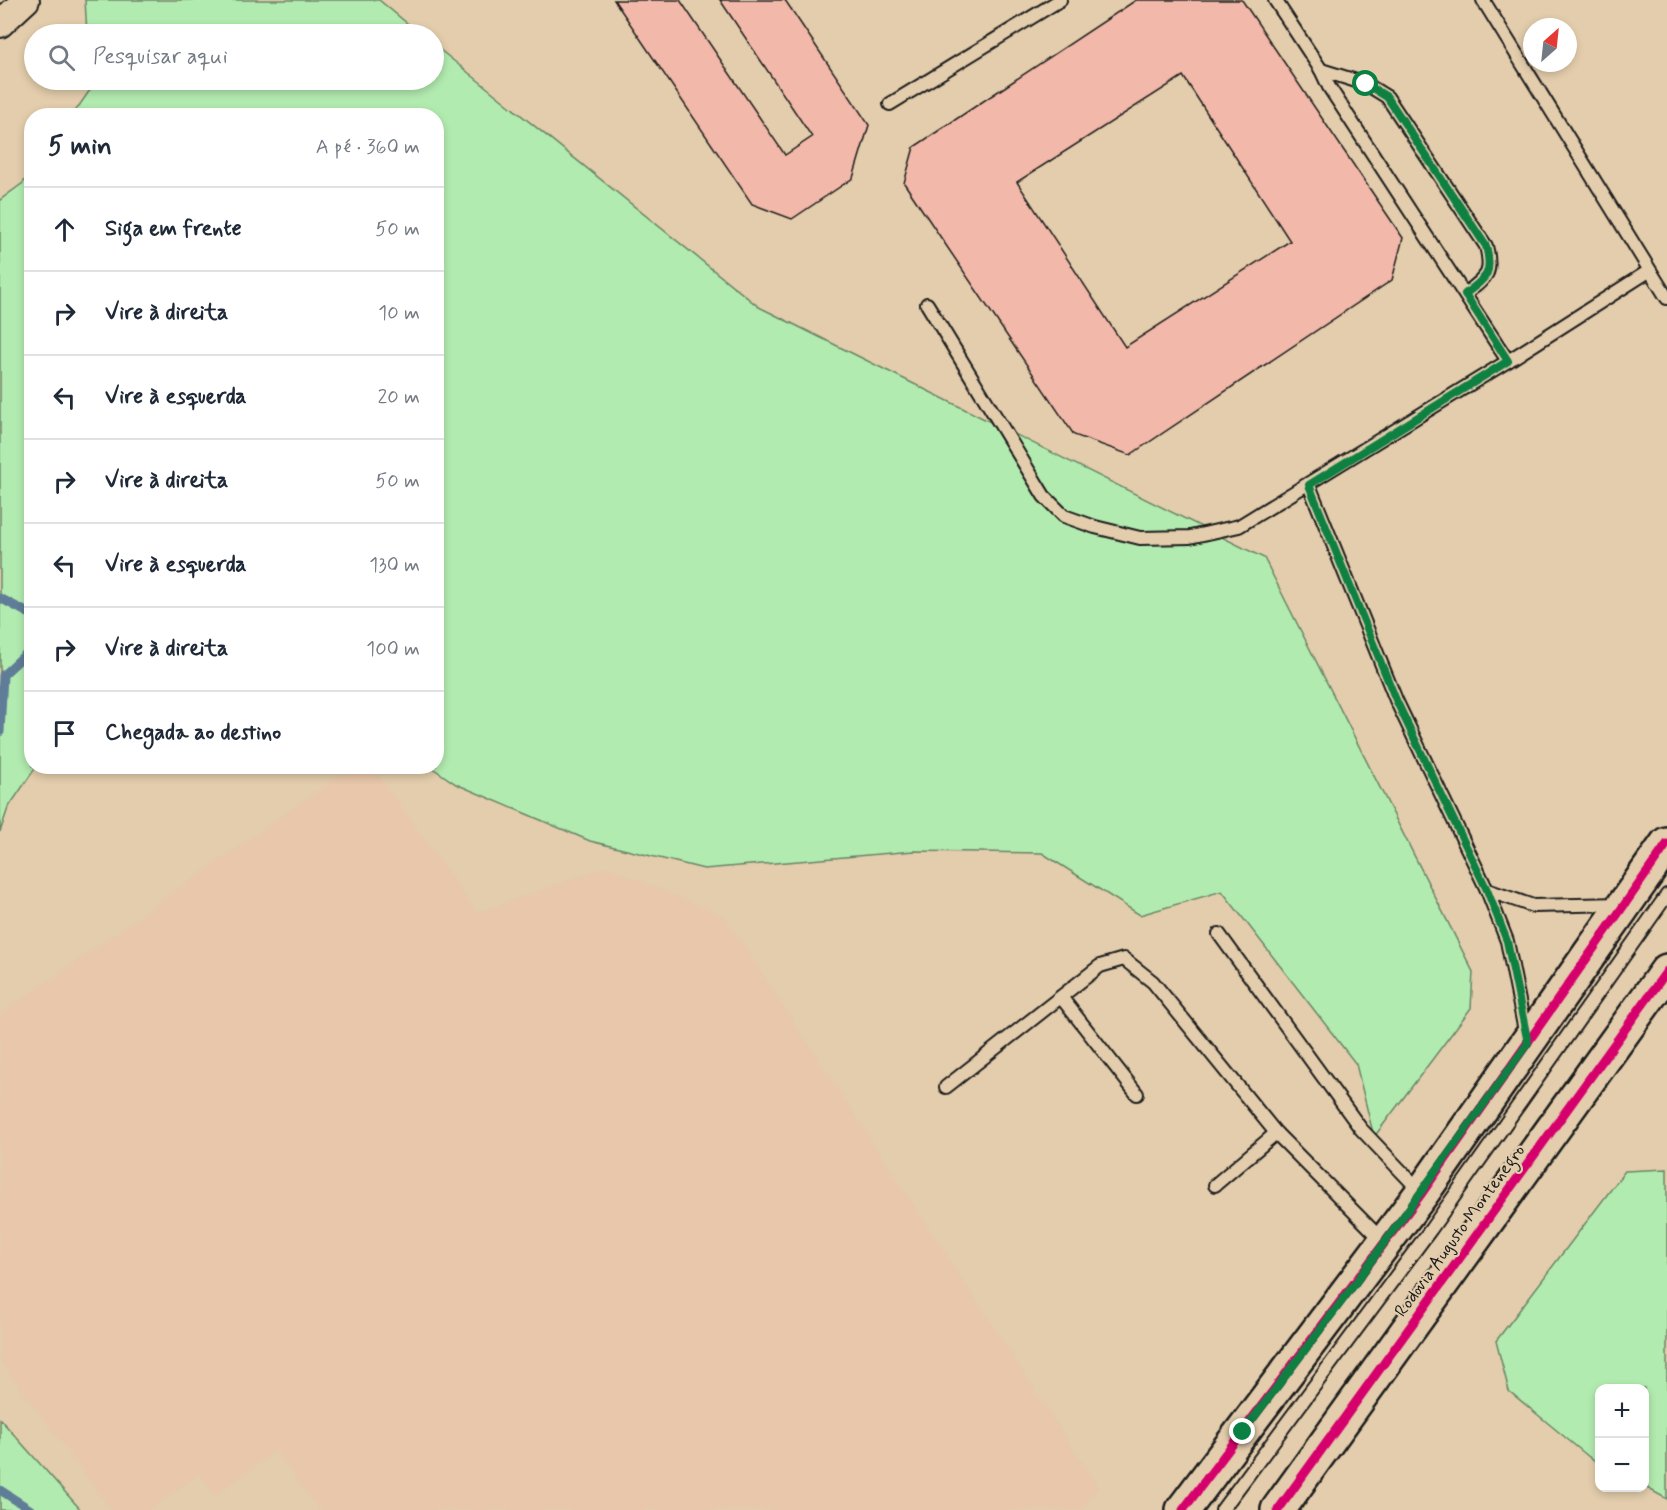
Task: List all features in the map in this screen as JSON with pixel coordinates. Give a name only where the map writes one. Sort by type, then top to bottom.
[{"type":"main road","points":[[1183,1510],[1422,1193],[1667,844]]},
{"type":"main road","name":"Rodovia Augusto Montenegro","points":[[1278,1510],[1667,971]]},
{"type":"street","points":[[0,24],[26,0]]},
{"type":"lane","points":[[890,104],[1060,0]]},
{"type":"lane","points":[[1275,0],[1321,70],[1329,87],[1508,361]]},
{"type":"lane","points":[[1483,0],[1667,298]]},
{"type":"lane","points":[[1321,70],[1366,84],[1387,97],[1486,246],[1490,262],[1488,273],[1465,294]]},
{"type":"lane","points":[[927,304],[1044,496],[1064,516],[1095,527],[1140,538],[1190,537],[1239,525],[1309,485],[1649,271]]},
{"type":"lane","points":[[1309,485],[1396,700],[1487,890],[1507,941],[1528,1043]]},
{"type":"lane","points":[[1487,890],[1533,906],[1626,904]]},
{"type":"lane","points":[[1221,1510],[1431,1229],[1667,895]]},
{"type":"lane","points":[[1219,934],[1361,1129],[1422,1193]]},
{"type":"lane","points":[[946,1087],[1100,966],[1124,959],[1153,982],[1276,1133],[1385,1242]]},
{"type":"lane","points":[[1061,997],[1137,1094]]},
{"type":"lane","points":[[1215,1185],[1276,1133]]},
{"type":"shaded area","points":[[342,774],[377,774],[477,913],[607,867],[724,916],[1098,1487],[1081,1510],[319,1510],[276,1451],[215,1495],[199,1474],[149,1510],[112,1510],[0,1360],[0,1015]]},
{"type":"green space","points":[[85,0],[379,0],[408,24],[86,24]]},
{"type":"green space","points":[[444,53],[759,307],[1264,558],[1473,972],[1471,1008],[1374,1137],[1356,1064],[1222,891],[1140,915],[1042,853],[914,851],[704,869],[590,841],[456,784],[441,774],[444,774],[444,108],[78,108],[90,90],[444,90]]},
{"type":"green space","points":[[24,182],[24,774],[31,774],[8,808],[0,832],[0,200]]},
{"type":"green space","points":[[1667,1169],[1667,1499],[1649,1489],[1649,1384],[1595,1384],[1595,1461],[1509,1391],[1496,1341],[1625,1171]]},
{"type":"green space","points":[[0,1419],[81,1510],[0,1510]]},
{"type":"building","points":[[614,0],[680,0],[785,155],[812,137],[720,0],[785,0],[869,125],[853,178],[792,219],[752,204]]},
{"type":"building","points":[[1136,0],[1242,0],[1403,238],[1392,280],[1130,455],[1074,435],[904,183],[914,147]],"holes":[[[1183,76],[1290,241],[1125,347],[1017,182]]]},
{"type":"waterway","points":[[0,598],[24,611]]},
{"type":"waterway","points":[[0,732],[3,675],[24,655]]},
{"type":"waterway","points":[[0,1490],[31,1510]]},
{"type":"cycle path","points":[[1183,1510],[1422,1193],[1667,844]]},
{"type":"cycle path","points":[[1278,1510],[1667,971]]},
{"type":"route","points":[[1243,1432],[1422,1193],[1528,1043],[1507,941],[1487,890],[1396,700],[1309,485],[1508,361],[1465,294],[1482,281],[1488,273],[1490,262],[1486,246],[1387,97],[1366,84]]}]
